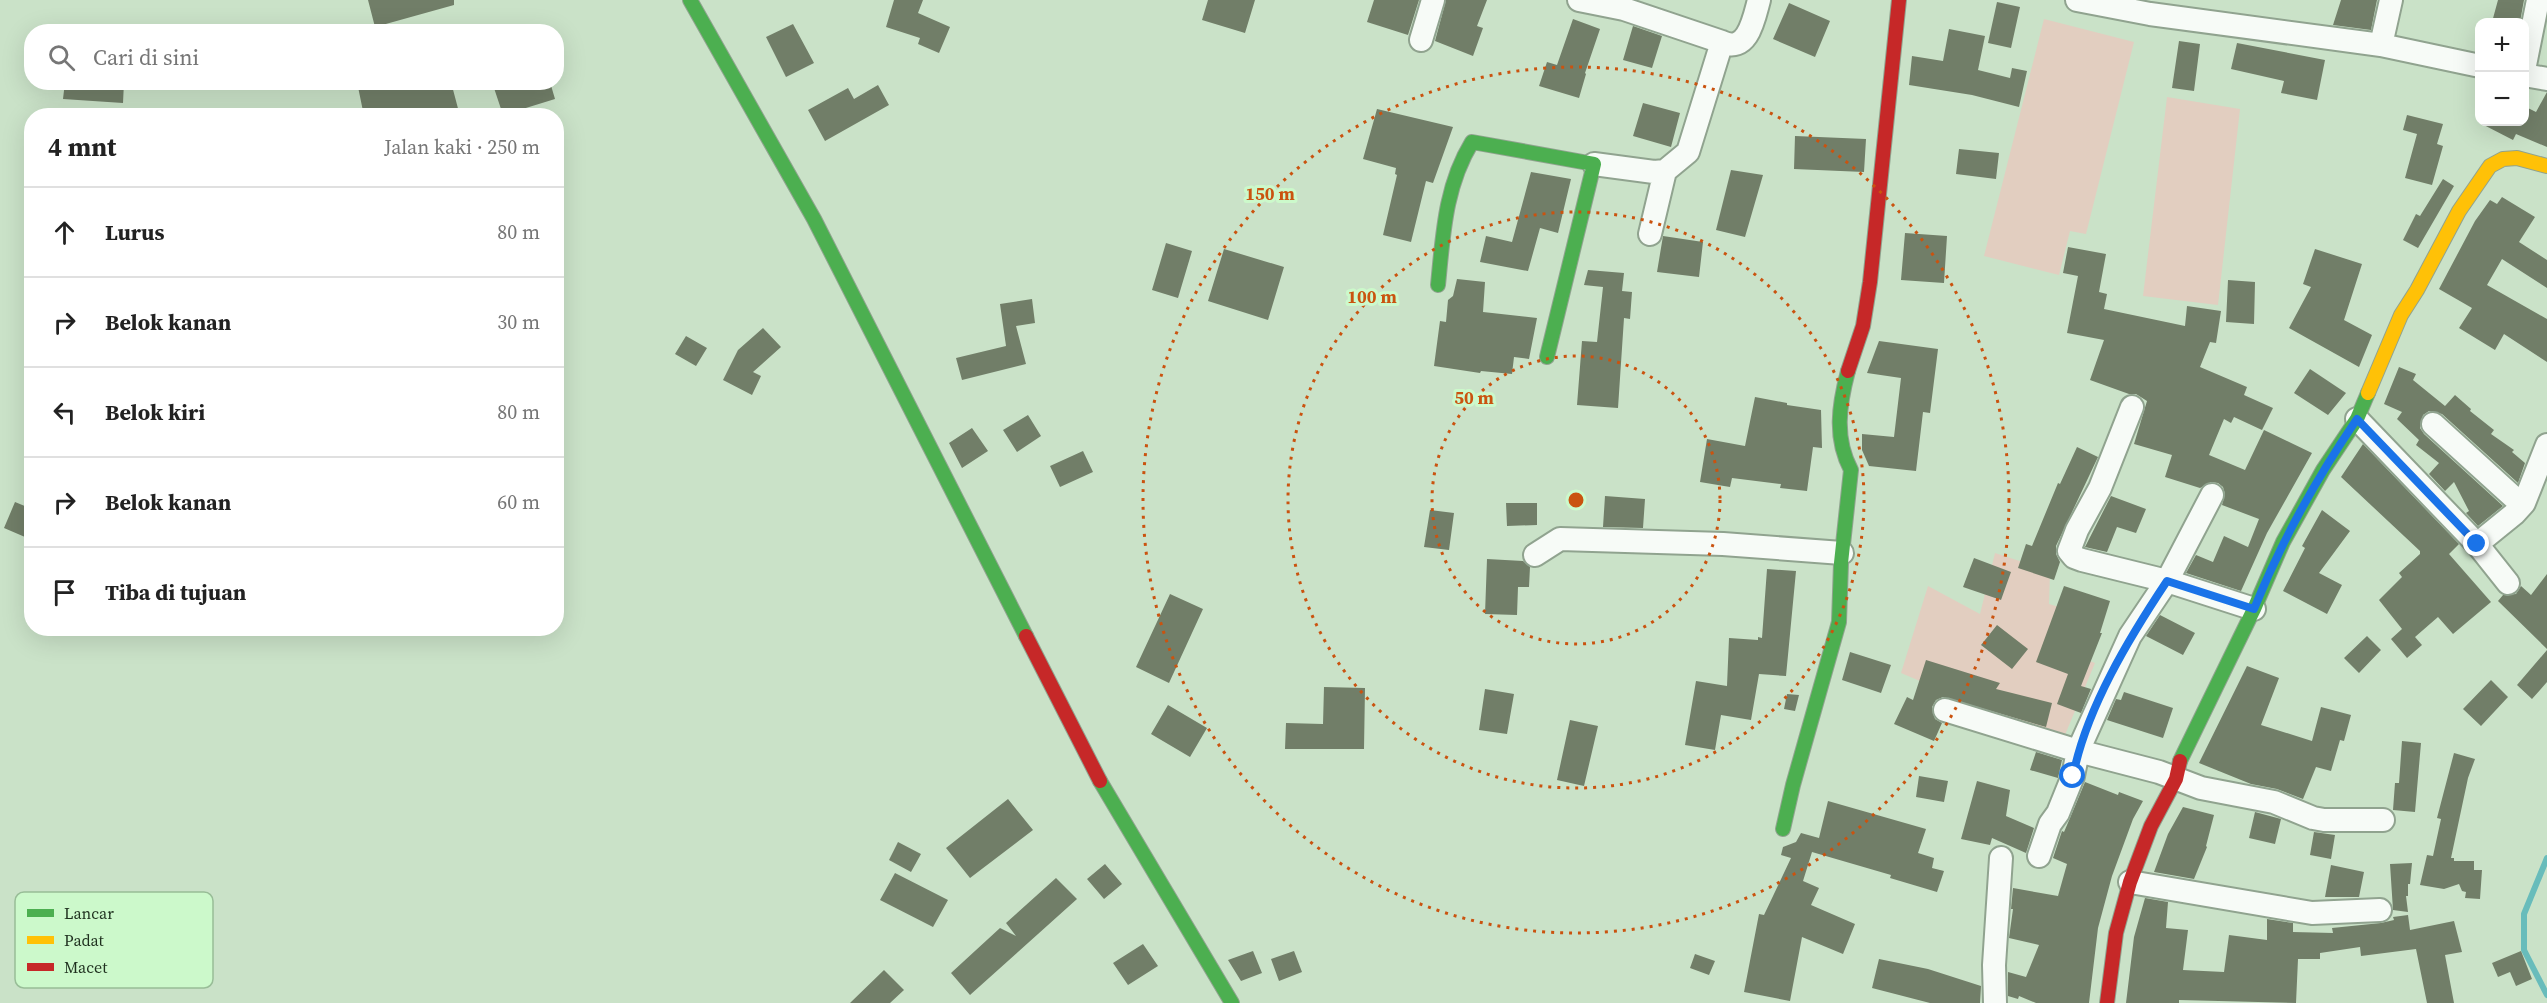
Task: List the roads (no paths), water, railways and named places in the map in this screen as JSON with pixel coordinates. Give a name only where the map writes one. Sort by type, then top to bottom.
[{"type":"street","points":[[690,0],[814,219],[1102,787],[1232,1003]]},
{"type":"street","points":[[1421,40],[1434,0]]},
{"type":"street","points":[[1579,0],[1624,9],[1734,45],[1747,36],[1760,0]]},
{"type":"street","points":[[1783,829],[1793,785],[1839,622],[1842,553],[1851,470],[1843,459],[1839,446],[1839,420],[1854,353],[1864,324],[1899,0]]},
{"type":"street","points":[[2077,0],[2150,14],[2381,45],[2475,65]]},
{"type":"street","points":[[2381,45],[2391,0]]},
{"type":"street","points":[[2529,45],[2538,0]]},
{"type":"street","points":[[1438,285],[1446,210],[1452,182],[1472,142],[1594,164],[1654,172],[1665,171],[1688,152],[1722,42]]},
{"type":"street","points":[[2529,76],[2547,79]]},
{"type":"street","points":[[2107,1003],[2116,933],[2130,882],[2151,826],[2176,779],[2182,754],[2254,609],[2283,542],[2323,470],[2357,419],[2401,315],[2459,211],[2490,166],[2503,159],[2517,158],[2547,166]]},
{"type":"street","points":[[1547,357],[1594,164]]},
{"type":"street","points":[[1650,234],[1665,171]]},
{"type":"street","points":[[2132,406],[2100,488],[2068,551],[2074,557],[2082,560],[2167,581],[2254,609]]},
{"type":"street","points":[[2357,419],[2477,544],[2508,583]]},
{"type":"street","points":[[2433,424],[2522,505]]},
{"type":"street","points":[[2477,544],[2522,505],[2547,445]]},
{"type":"street","points":[[2039,856],[2050,824],[2058,813],[2073,776],[2078,751],[2130,636],[2167,581],[2212,495]]},
{"type":"street","points":[[1534,555],[1560,539],[1723,544],[1842,553]]},
{"type":"street","points":[[1945,710],[2078,751],[2159,772],[2201,788],[2274,802],[2313,818],[2383,820]]},
{"type":"street","points":[[1995,1003],[1994,965],[2001,858]]},
{"type":"street","points":[[2130,882],[2312,913],[2380,910]]},
{"type":"waterway","points":[[2547,858],[2524,914],[2524,950],[2547,995]]}]
